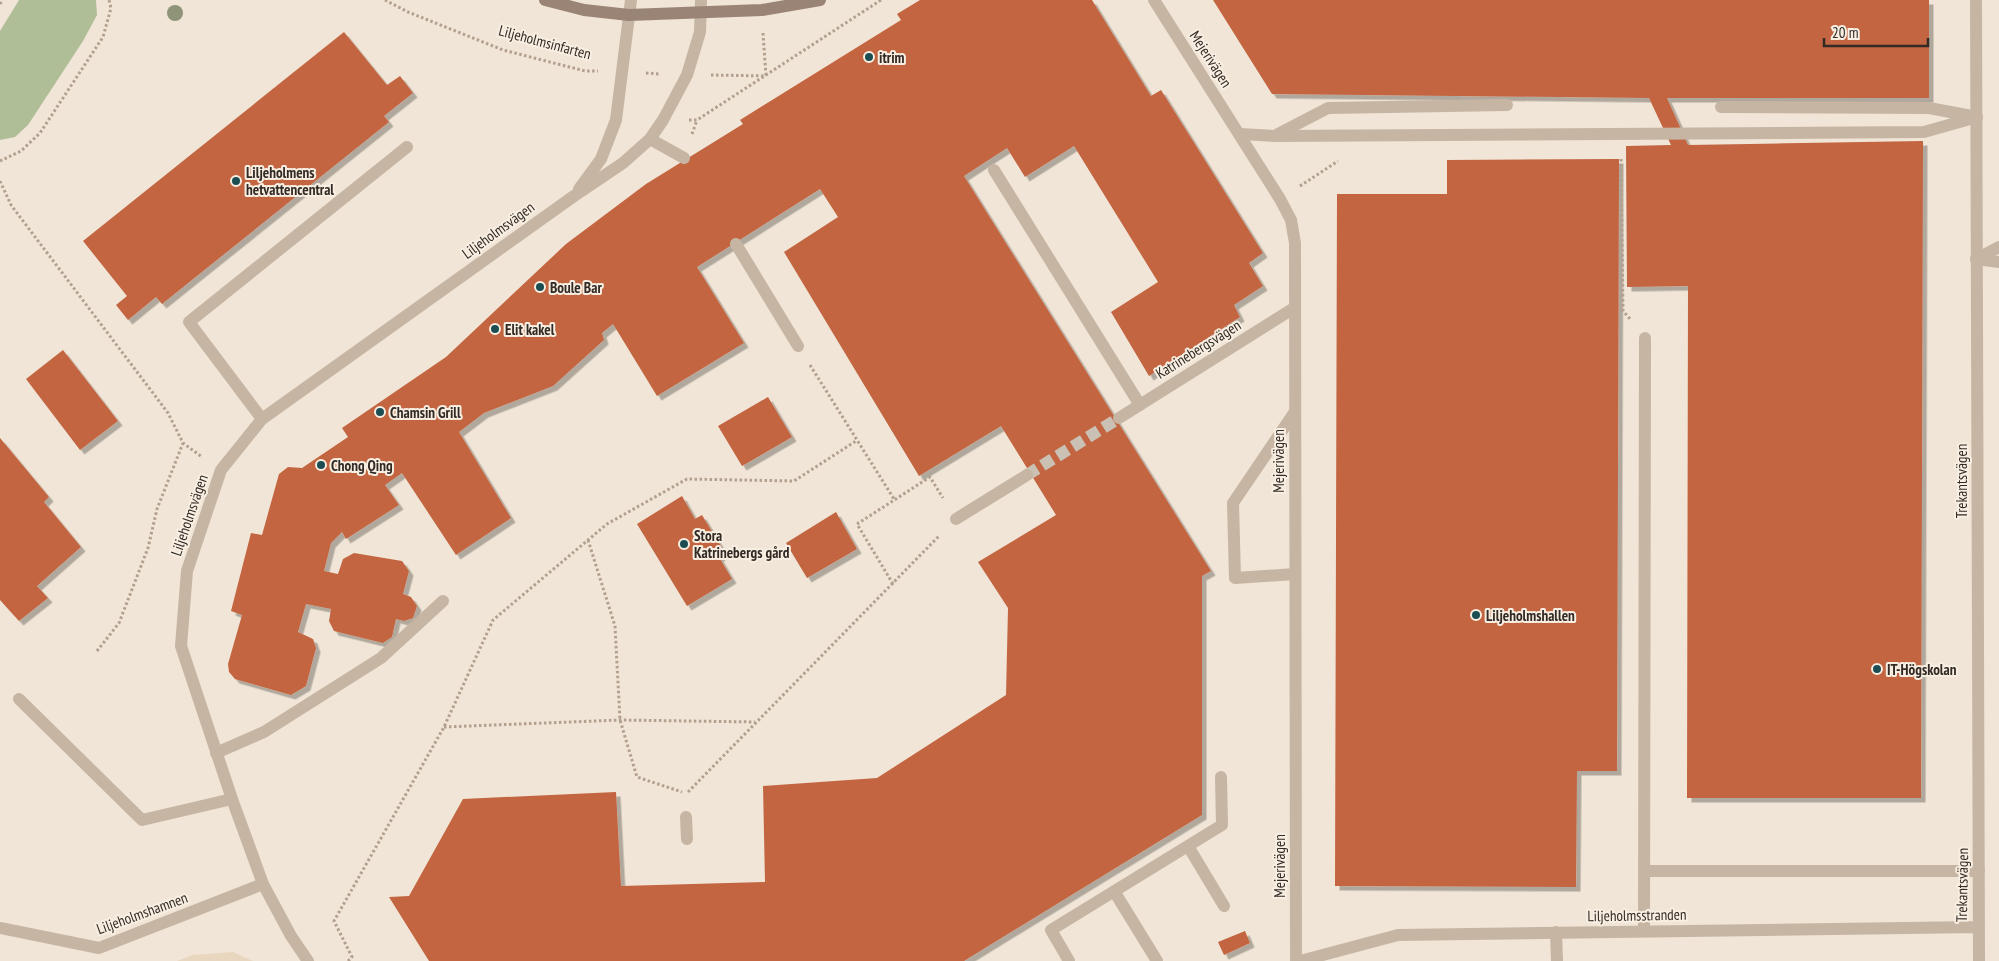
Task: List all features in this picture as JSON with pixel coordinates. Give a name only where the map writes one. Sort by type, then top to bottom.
[{"type":"street","points":[[544,0],[584,10],[629,15],[701,6],[762,10],[820,0]]},
{"type":"street","name":"Liljeholmsvägen","points":[[574,196],[601,159],[616,120],[624,71],[631,0]]},
{"type":"street","name":"Mejerivägen","points":[[1154,0],[1280,199],[1291,220],[1295,242],[1296,961]]},
{"type":"street","name":"Trekantsvägen","points":[[1976,0],[1979,961]]},
{"type":"street","name":"Liljeholmsvägen","points":[[263,884],[216,753],[181,646],[187,571],[221,470],[262,419],[623,163],[650,139],[686,75],[700,32],[701,6]]},
{"type":"street","points":[[1276,136],[1328,108],[1507,105]]},
{"type":"street","points":[[1721,107],[1929,108],[1977,117]]},
{"type":"street","points":[[1240,134],[1276,136],[1924,132],[1977,117]]},
{"type":"street","points":[[650,139],[684,158]]},
{"type":"street","points":[[262,419],[189,322],[407,147]]},
{"type":"street","points":[[994,170],[1140,405]]},
{"type":"street","points":[[736,244],[798,346]]},
{"type":"street","points":[[1976,259],[1999,247]]},
{"type":"street","points":[[1976,259],[1999,262]]},
{"type":"street","name":"Katrinebergsvägen","points":[[1120,418],[1294,308]]},
{"type":"street","points":[[1644,931],[1645,338]]},
{"type":"street","points":[[1294,413],[1233,503],[1234,578],[1295,574]]},
{"type":"street","points":[[956,519],[1027,475]]},
{"type":"street","points":[[216,753],[264,732],[381,658],[443,601]]},
{"type":"street","points":[[19,699],[142,820],[232,799]]},
{"type":"street","points":[[1070,961],[1051,930],[1222,825],[1221,777]]},
{"type":"street","points":[[686,817],[686,840]]},
{"type":"street","points":[[1188,846],[1224,906]]},
{"type":"street","points":[[1645,871],[1980,871]]},
{"type":"street","points":[[263,884],[291,936],[308,961]]},
{"type":"street","name":"Liljeholmshamnen","points":[[0,928],[100,948],[263,884]]},
{"type":"street","points":[[1114,890],[1157,961]]},
{"type":"street","name":"Liljeholmsstranden","points":[[1300,961],[1398,934],[1978,927]]},
{"type":"street","points":[[1556,932],[1557,961]]},
{"type":"path","points":[[0,4],[2,0]]},
{"type":"path","points":[[0,161],[21,151],[40,133],[103,37],[111,8],[109,0]]},
{"type":"path","name":"Liljeholmsinfarten","points":[[385,0],[408,12],[503,50],[585,71],[766,76]]},
{"type":"path","points":[[696,120],[882,0]]},
{"type":"path","points":[[762,10],[766,76]]},
{"type":"path","points":[[1621,155],[1624,311],[1645,338]]},
{"type":"path","points":[[1280,199],[1339,160]]},
{"type":"path","points":[[0,181],[11,205],[168,413],[182,444],[221,470]]},
{"type":"path","points":[[798,346],[894,499]]},
{"type":"path","points":[[348,961],[352,957],[334,921],[444,727],[493,620],[607,524],[687,479],[794,481],[856,441]]},
{"type":"path","points":[[97,651],[119,623],[148,548],[157,509],[182,444]]},
{"type":"path","points":[[893,584],[857,524],[930,477]]},
{"type":"path","points":[[588,540],[615,626],[620,720],[637,778],[686,793],[956,519]]},
{"type":"path","points":[[444,727],[620,720],[756,722]]},
{"type":"green space","points":[[19,0],[96,0],[97,15],[83,41],[28,125],[15,137],[0,140],[0,31]]},
{"type":"shaded area","points":[[233,952],[253,961],[177,961],[193,955]]},
{"type":"building","points":[[920,0],[1092,0],[1151,96],[1161,90],[1263,253],[1249,263],[1263,286],[1234,305],[1240,317],[1149,376],[1111,312],[1158,282],[1074,146],[1025,177],[1007,148],[964,176],[1211,571],[1202,576],[1202,815],[964,961],[429,961],[389,897],[409,896],[463,799],[616,792],[621,886],[765,882],[763,786],[877,778],[1006,695],[1008,608],[978,562],[1056,515],[1001,426],[919,476],[784,252],[838,217],[820,189],[697,267],[744,343],[657,396],[613,324],[602,333],[604,340],[553,386],[484,413],[459,432],[511,518],[456,555],[402,473],[385,485],[399,505],[346,539],[342,532],[331,543],[324,571],[338,574],[343,559],[354,553],[402,561],[409,571],[403,594],[411,597],[417,606],[413,618],[404,621],[396,619],[392,637],[383,643],[334,631],[329,621],[331,609],[306,604],[298,632],[313,639],[316,648],[306,686],[291,695],[235,679],[229,672],[228,664],[242,615],[231,611],[251,533],[262,535],[279,474],[288,467],[302,468],[348,437],[342,428],[446,357],[566,244],[646,184],[743,124],[740,120],[901,20],[897,14]]},
{"type":"building","points":[[1213,0],[1929,0],[1929,98],[1667,98],[1688,145],[1923,141],[1921,798],[1687,798],[1688,286],[1627,287],[1626,146],[1671,145],[1649,98],[1272,94]]},
{"type":"building","name":"Liljeholmens hetvattencentral","points":[[344,32],[387,85],[400,76],[413,93],[384,116],[389,122],[162,304],[156,297],[128,320],[116,305],[127,296],[83,241]]},
{"type":"building","name":"Liljeholmshallen","points":[[1619,159],[1617,771],[1577,771],[1576,887],[1335,886],[1337,194],[1447,194],[1447,160]]},
{"type":"building","points":[[63,350],[118,421],[80,450],[26,379]]},
{"type":"building","points":[[768,397],[792,437],[742,466],[718,426]]},
{"type":"building","points":[[0,438],[49,497],[44,502],[81,547],[37,586],[48,598],[19,621],[0,600]]},
{"type":"building","name":"Stora Katrinebergs gård","points":[[682,496],[695,519],[702,515],[725,553],[719,557],[732,579],[687,606],[637,524]]},
{"type":"building","points":[[836,512],[857,549],[807,578],[786,543]]},
{"type":"building","points":[[1245,931],[1250,943],[1224,955],[1218,942]]},
{"type":"tunnel","points":[[1027,475],[1119,418]]},
{"type":"place","name":"itrim","points":[[869,57]]},
{"type":"place","name":"Liljeholmens hetvattencentral","points":[[236,181]]},
{"type":"place","name":"Boule Bar","points":[[540,287]]},
{"type":"place","name":"Elit kakel","points":[[495,329]]},
{"type":"place","name":"Chamsin Grill","points":[[380,412]]},
{"type":"place","name":"Chong Qing","points":[[321,465]]},
{"type":"place","name":"Stora Katrinebergs gård","points":[[684,544]]},
{"type":"place","name":"Liljeholmshallen","points":[[1476,615]]},
{"type":"place","name":"IT-Högskolan","points":[[1877,669]]}]
